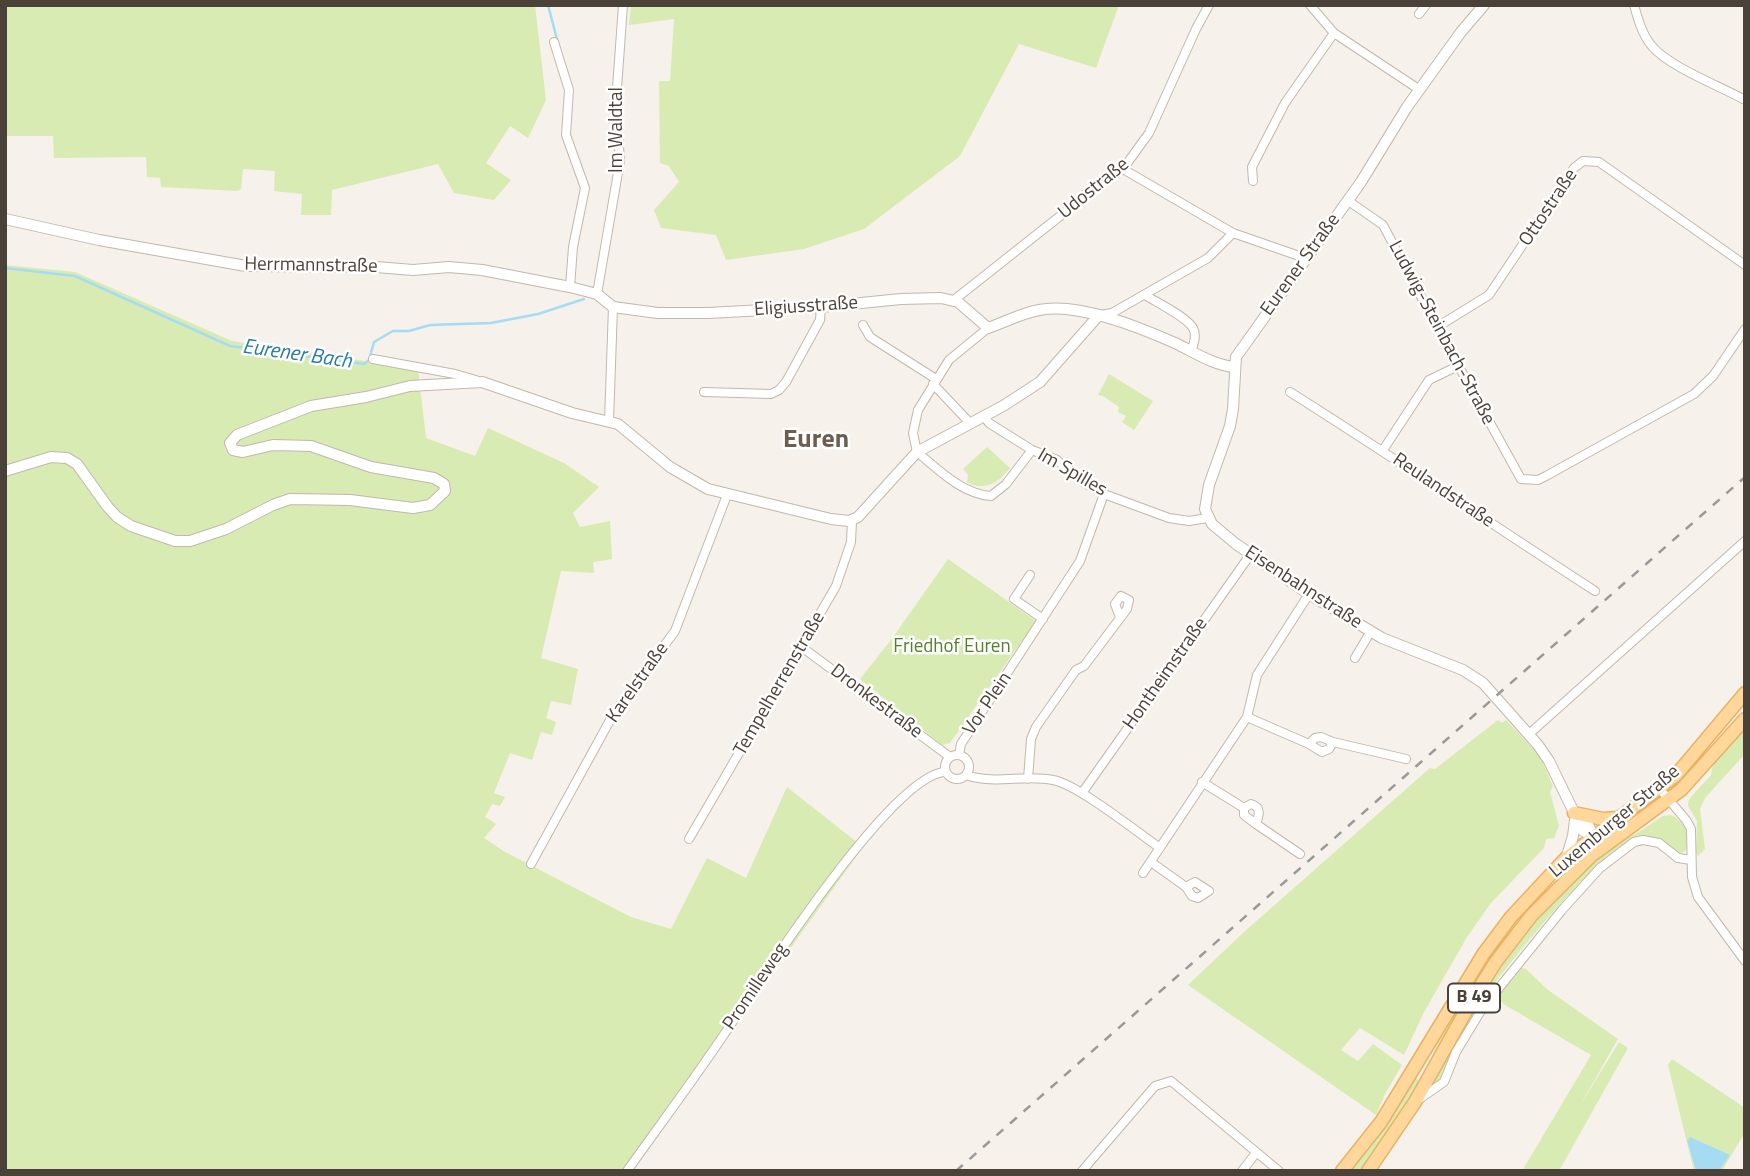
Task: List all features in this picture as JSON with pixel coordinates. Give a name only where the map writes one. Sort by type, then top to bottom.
[{"type":"main road","name":"Luxemburger Straße","points":[[1342,1171],[1381,1122],[1484,953],[1534,890],[1593,836],[1676,775],[1745,693]]},
{"type":"main road","name":"Luxemburger Straße","points":[[1368,1171],[1415,1101],[1431,1086],[1495,963],[1531,916],[1591,856],[1670,800],[1702,769],[1745,719]]},
{"type":"main road","points":[[1574,813],[1596,818],[1619,818]]},
{"type":"street","name":"Im Waldtal","points":[[597,294],[620,161],[617,102],[623,5]]},
{"type":"street","name":"Udostraße","points":[[954,300],[1092,188],[1123,169],[1149,133],[1209,5]]},
{"type":"street","points":[[1310,5],[1334,33],[1420,90]]},
{"type":"street","points":[[1419,14],[1426,5]]},
{"type":"street","points":[[1634,5],[1644,35],[1657,52],[1669,61],[1745,100]]},
{"type":"street","name":"Eurener Straße","points":[[1207,518],[1205,505],[1209,485],[1230,426],[1234,367],[1240,352],[1347,200],[1420,90],[1482,6]]},
{"type":"street","points":[[1253,181],[1252,167],[1286,103],[1334,33]]},
{"type":"street","points":[[554,41],[569,90],[566,135],[586,188],[573,247],[570,287]]},
{"type":"street","name":"Ottostraße","points":[[1437,327],[1489,295],[1574,168],[1583,161],[1599,162],[1745,265]]},
{"type":"street","points":[[1123,169],[1233,233],[1305,258]]},
{"type":"street","name":"Ludwig-Steinbach-Straße","points":[[1347,200],[1383,225],[1521,479],[1538,480],[1694,394],[1713,376],[1745,329]]},
{"type":"street","name":"Herrmannstraße","points":[[5,219],[99,240],[246,266],[376,267],[413,270],[457,268],[570,287],[597,294],[614,307]]},
{"type":"street","points":[[373,359],[455,374],[572,413],[609,421],[632,434],[670,467],[708,489],[831,519],[855,519],[917,452],[1040,382],[1099,315],[1112,313],[1208,258],[1233,233]]},
{"type":"street","points":[[1145,295],[1193,328],[1195,341],[1191,351]]},
{"type":"street","name":"Eligiusstraße","points":[[614,307],[658,313],[695,313],[821,307],[914,298],[954,300]]},
{"type":"street","points":[[954,300],[988,328]]},
{"type":"street","points":[[609,421],[614,307]]},
{"type":"street","points":[[704,392],[771,394],[779,390],[820,320],[821,307]]},
{"type":"street","points":[[1032,450],[1006,484],[991,496],[974,493],[957,484],[917,452],[913,433],[914,420],[935,382],[949,360],[988,328],[1043,309],[1099,315],[1164,338],[1215,363],[1234,367]]},
{"type":"street","points":[[863,325],[870,337],[935,382],[970,423]]},
{"type":"street","points":[[1383,450],[1430,380],[1458,366]]},
{"type":"street","points":[[5,471],[51,457],[67,458],[77,464],[117,517],[131,526],[175,541],[190,541],[226,529],[290,499],[350,500],[413,508],[430,505],[445,491],[443,484],[434,478],[371,467],[311,446],[273,445],[236,452],[230,446],[232,439],[312,406],[410,386],[482,382]]},
{"type":"street","name":"Reulandstraße","points":[[1290,392],[1383,450],[1474,514],[1595,591]]},
{"type":"street","name":"Im Spilles","points":[[984,416],[989,423],[1032,450],[1057,460],[1083,482],[1104,494],[1169,518],[1189,521],[1207,518]]},
{"type":"street","name":"Vor Plein","points":[[954,756],[1080,561],[1104,494]]},
{"type":"street","name":"Karelstraße","points":[[531,864],[614,713],[675,631],[727,495]]},
{"type":"street","name":"Eisenbahnstraße","points":[[1207,518],[1250,555],[1371,631],[1471,675],[1495,696],[1529,734],[1549,761],[1574,813],[1586,822],[1593,836]]},
{"type":"street","name":"Tempelherrenstraße","points":[[689,839],[803,648],[836,586],[851,542],[855,519]]},
{"type":"street","points":[[1529,734],[1745,541]]},
{"type":"street","name":"Hontheimstraße","points":[[1082,793],[1250,555]]},
{"type":"street","points":[[1030,575],[1014,599],[1043,619]]},
{"type":"street","points":[[1143,873],[1247,717],[1256,675],[1309,594]]},
{"type":"street","points":[[1028,779],[1028,751],[1036,727],[1076,670],[1084,666],[1120,617]]},
{"type":"street","name":"Eisenbahnstraße","points":[[1354,658],[1371,631]]},
{"type":"street","name":"Dronkestraße","points":[[803,648],[954,756]]},
{"type":"street","points":[[1247,717],[1310,744],[1322,752],[1329,749],[1333,742]]},
{"type":"street","points":[[1310,744],[1318,737],[1406,759]]},
{"type":"street","points":[[954,756],[967,761],[969,768],[966,775],[960,779],[953,779],[945,772],[945,765],[954,756]]},
{"type":"street","name":"Promilleweg","points":[[627,1171],[820,893],[891,810],[924,778],[937,772],[945,772]]},
{"type":"street","points":[[966,775],[981,780],[1055,780],[1082,793],[1160,848]]},
{"type":"street","points":[[1202,782],[1244,808]]},
{"type":"street","points":[[1659,788],[1691,829],[1692,877],[1698,897],[1745,961]]},
{"type":"street","points":[[1244,808],[1251,804],[1259,808],[1256,824]]},
{"type":"street","points":[[1244,808],[1244,815],[1300,854]]},
{"type":"street","points":[[1566,858],[1573,836],[1574,813]]},
{"type":"street","points":[[1591,856],[1593,836],[1614,839]]},
{"type":"street","name":"Luxemburger Straße","points":[[1431,1086],[1447,1079],[1456,1052],[1482,1009],[1562,910],[1600,868],[1634,842],[1650,840],[1678,858],[1691,860]]},
{"type":"street","points":[[1151,862],[1186,887]]},
{"type":"street","points":[[1421,1059],[1419,1075],[1431,1086]]},
{"type":"street","points":[[1082,1171],[1155,1086],[1171,1081],[1279,1171]]},
{"type":"street","points":[[1241,1171],[1256,1153]]},
{"type":"green space","points":[[5,5],[535,5],[546,100],[528,138],[510,126],[486,163],[511,180],[494,200],[454,193],[438,164],[332,190],[331,215],[301,215],[302,194],[274,191],[275,171],[243,169],[241,189],[237,191],[161,187],[160,178],[147,177],[146,157],[54,158],[53,136],[5,136]]},
{"type":"green space","points":[[631,5],[1119,5],[1096,68],[1019,44],[960,156],[864,229],[804,249],[726,260],[716,235],[661,228],[654,210],[679,182],[669,166],[660,163],[659,81],[670,81],[674,19],[629,25]]},
{"type":"green space","points":[[5,265],[75,272],[232,341],[418,369],[426,438],[475,456],[488,428],[564,463],[599,487],[573,513],[580,527],[610,521],[612,559],[593,562],[594,573],[561,571],[541,658],[578,669],[571,705],[551,701],[546,718],[556,722],[552,735],[541,732],[532,760],[510,753],[494,793],[505,797],[500,806],[492,804],[485,817],[496,824],[484,838],[505,852],[631,917],[671,929],[707,858],[746,878],[787,787],[863,847],[631,1171],[5,1171]]},
{"type":"green space","points":[[1109,374],[1153,401],[1134,430],[1122,422],[1126,416],[1118,412],[1119,407],[1098,395]]},
{"type":"green space","points":[[987,447],[1010,468],[1001,478],[985,486],[967,482],[968,475],[963,469]]},
{"type":"green space","name":"Friedhof Euren","points":[[948,559],[1036,621],[950,743],[942,745],[860,679]]},
{"type":"green space","points":[[1498,720],[1502,723],[1506,720],[1540,756],[1553,786],[1550,792],[1559,826],[1554,838],[1546,839],[1544,848],[1491,903],[1467,937],[1424,1012],[1404,1055],[1360,1028],[1341,1050],[1358,1061],[1373,1044],[1402,1065],[1376,1115],[1188,985],[1430,768],[1435,769]]},
{"type":"green space","points":[[1745,726],[1745,754],[1705,798],[1700,809],[1705,849],[1698,856],[1697,821],[1688,806],[1689,799],[1711,775],[1722,751]]},
{"type":"green space","points":[[1671,815],[1681,822],[1688,833],[1687,849],[1682,853],[1651,837],[1639,837],[1623,845],[1603,861],[1556,909],[1511,962],[1477,1009],[1439,1083],[1431,1082],[1484,987],[1526,928],[1618,842],[1663,816]]},
{"type":"green space","points":[[1582,850],[1584,852],[1537,897],[1525,913],[1426,1069],[1449,1019],[1503,930]]},
{"type":"green space","points":[[1519,967],[1526,969],[1548,990],[1618,1039],[1578,1109],[1619,1042],[1628,1048],[1559,1171],[1522,1171],[1591,1055],[1505,1005],[1496,996]]},
{"type":"green space","points":[[1672,1059],[1745,1108],[1745,1132],[1722,1171],[1719,1171],[1730,1155],[1687,1141],[1694,1171],[1668,1065]]},
{"type":"green space","points":[[1416,1074],[1419,1084],[1389,1134],[1360,1171],[1348,1171]]},
{"type":"water","points":[[1690,1137],[1730,1155],[1719,1171],[1696,1171],[1687,1141]]},
{"type":"waterway","points":[[548,5],[558,43]]},
{"type":"waterway","name":"Eurener Bach","points":[[5,268],[75,276],[230,346],[364,364],[369,360],[374,342],[393,331],[409,331],[430,325],[491,323],[538,314],[584,299]]},
{"type":"railway","points":[[956,1171],[1745,477]]},
{"type":"district","name":"Euren","points":[[816,441]]}]
